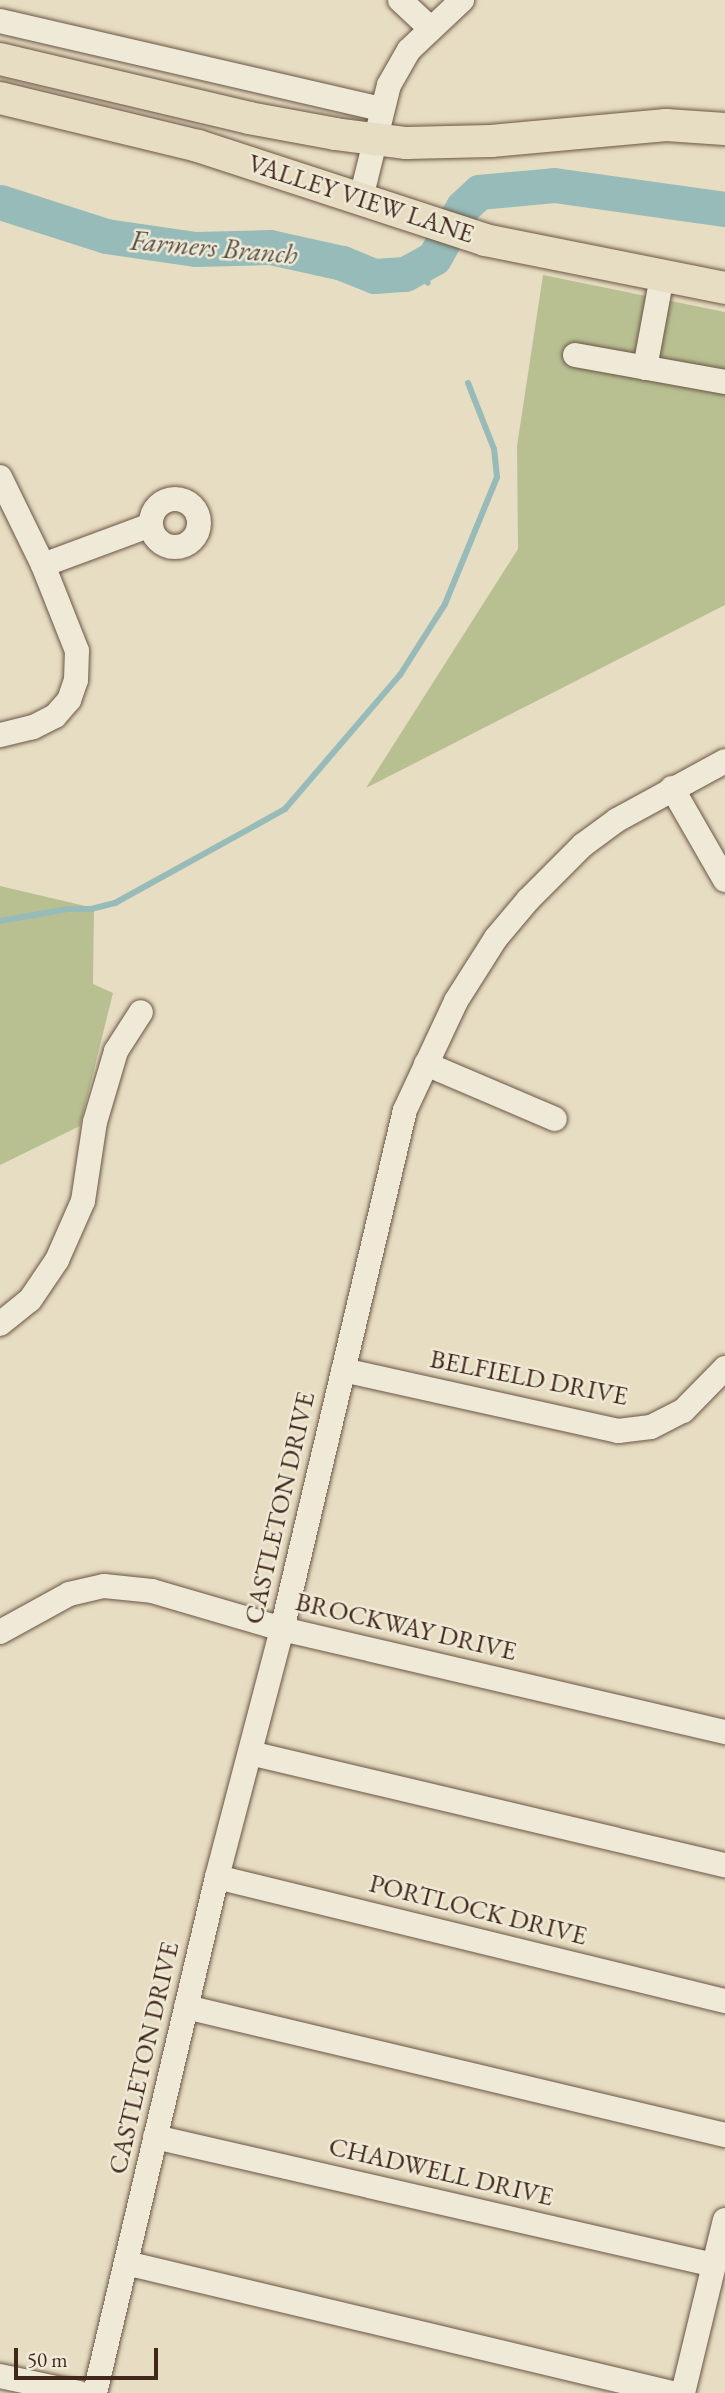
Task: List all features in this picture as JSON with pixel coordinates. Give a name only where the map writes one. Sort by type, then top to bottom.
[{"type":"main road","name":"VALLEY VIEW LANE","points":[[0,59],[249,118],[378,124],[406,143],[491,141],[654,125],[725,129]]},
{"type":"main road","name":"VALLEY VIEW LANE","points":[[0,98],[198,146],[485,240],[725,288]]},
{"type":"street","points":[[400,0],[430,28]]},
{"type":"street","points":[[361,198],[389,85],[408,50],[462,0]]},
{"type":"street","points":[[0,21],[378,124]]},
{"type":"street","points":[[645,368],[662,276]]},
{"type":"street","points":[[575,355],[725,382]]},
{"type":"street","points":[[0,477],[43,565],[77,651],[76,680],[69,700],[55,716],[33,727],[0,735]]},
{"type":"street","points":[[43,565],[151,526]]},
{"type":"street","name":"CASTLETON DRIVE","points":[[95,2393],[217,1877],[282,1629],[405,1110],[456,1001],[496,938],[528,900],[583,845],[617,820],[725,761]]},
{"type":"street","points":[[672,788],[725,880]]},
{"type":"street","points":[[0,1324],[30,1300],[58,1260],[83,1201],[95,1122],[116,1051],[141,1012]]},
{"type":"street","points":[[426,1064],[555,1119]]},
{"type":"street","name":"BELFIELD DRIVE","points":[[343,1370],[618,1431],[651,1427],[683,1411],[725,1368]]},
{"type":"street","name":"BROCKWAY DRIVE","points":[[0,1632],[69,1594],[104,1586],[152,1591],[282,1629],[725,1732]]},
{"type":"street","points":[[250,1753],[725,1865]]},
{"type":"street","name":"PORTLOCK DRIVE","points":[[217,1877],[725,2001]]},
{"type":"street","points":[[186,2007],[725,2135]]},
{"type":"street","name":"CHADWELL DRIVE","points":[[155,2137],[714,2265]]},
{"type":"street","points":[[683,2393],[725,2220]]},
{"type":"street","points":[[126,2263],[672,2393]]},
{"type":"street","points":[[0,2376],[79,2393]]},
{"type":"green space","points":[[543,275],[725,312],[725,605],[366,788],[518,549],[517,446]]},
{"type":"green space","points":[[0,886],[94,908],[93,984],[113,993],[80,1126],[0,1165]]},
{"type":"waterway","name":"Farmers Branch","points":[[0,202],[106,236],[195,249],[270,247],[342,263],[374,276],[405,274],[434,258],[463,207],[479,192],[554,185],[725,209]]},
{"type":"waterway","points":[[421,266],[428,283]]},
{"type":"waterway","points":[[0,921],[68,909],[91,909],[115,903],[285,809],[400,675],[445,604],[497,477],[494,449],[468,383]]}]
